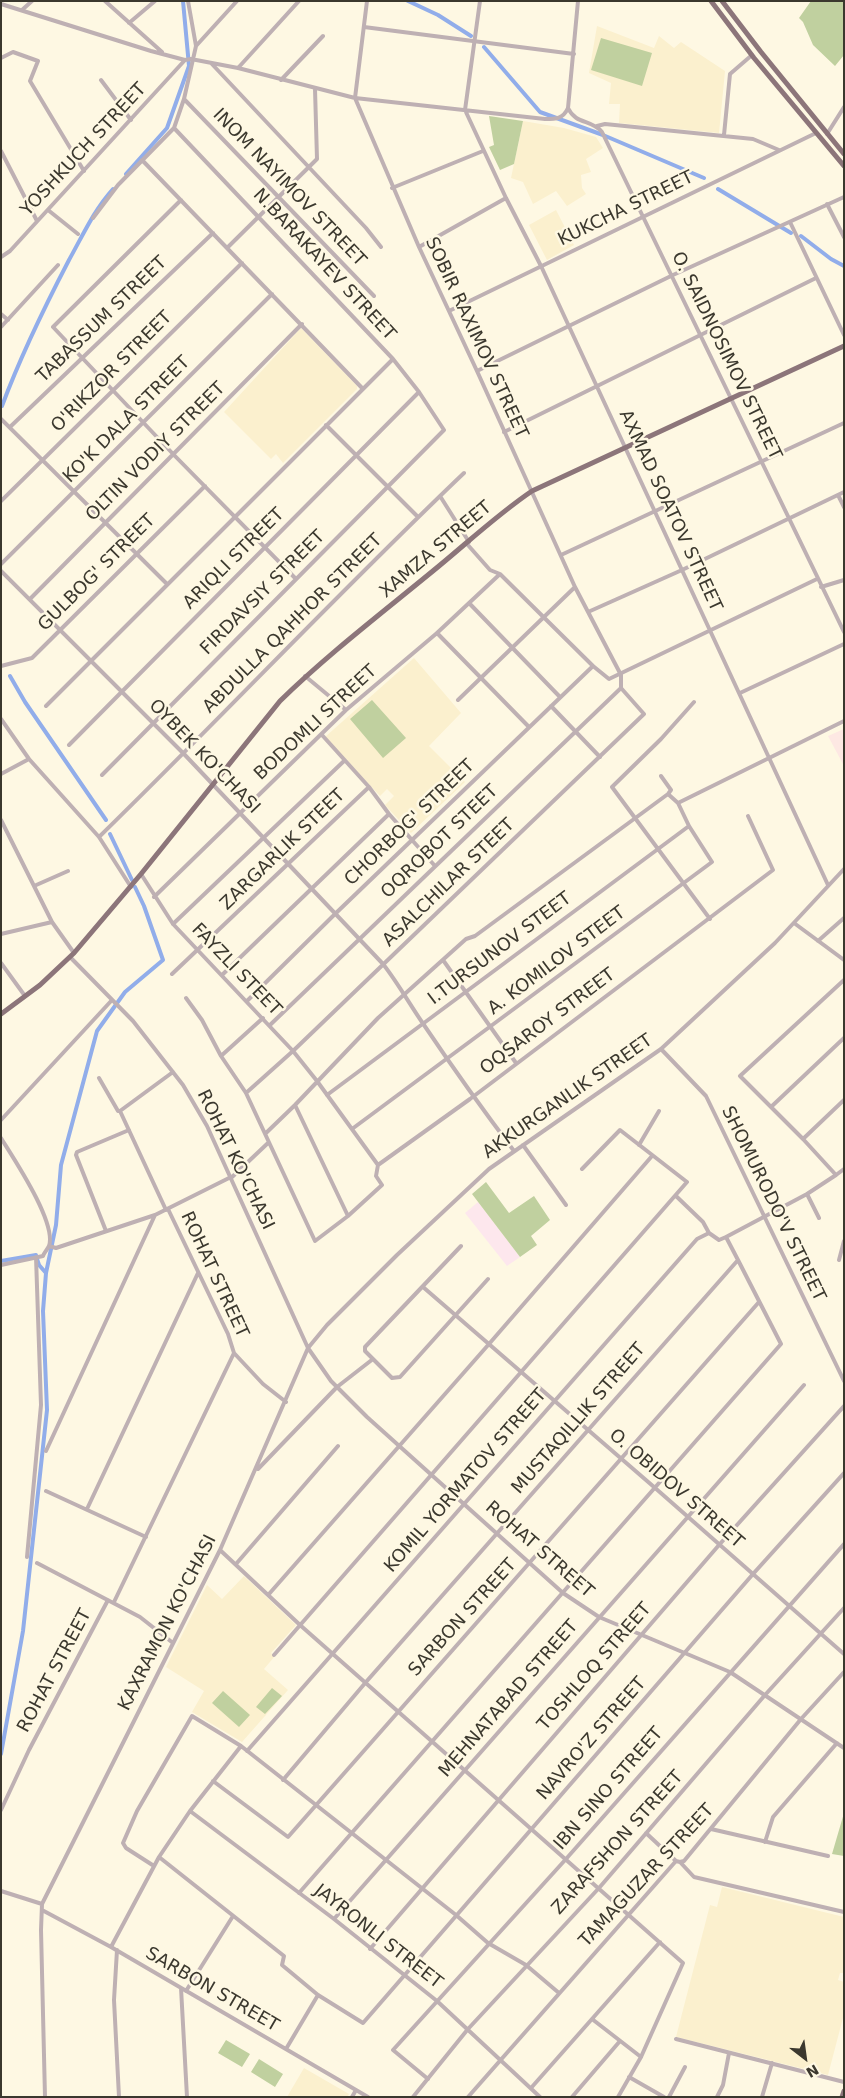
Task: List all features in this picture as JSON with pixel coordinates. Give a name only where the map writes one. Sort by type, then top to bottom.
[{"type":"main road","points":[[711,1],[753,56],[844,166]]},
{"type":"main road","points":[[722,1],[844,154]]},
{"type":"main road","points":[[732,28],[738,29],[739,23]]},
{"type":"main road","points":[[753,56],[755,52],[761,52]]},
{"type":"main road","name":"XAMZA STREET","points":[[1,1014],[72,955],[141,874],[280,701],[305,676],[468,543],[502,511],[532,491],[844,346]]},
{"type":"main road","points":[[842,2097],[844,2091]]},
{"type":"street","points":[[22,10],[32,1]]},
{"type":"street","points":[[105,1],[162,52]]},
{"type":"street","points":[[129,23],[155,1]]},
{"type":"street","points":[[188,1],[196,46]]},
{"type":"street","points":[[93,218],[118,185],[174,128],[184,99],[190,59],[196,46],[238,1]]},
{"type":"street","points":[[238,68],[299,1]]},
{"type":"street","name":"SOBIR RAXIMOV STREET","points":[[366,1],[355,98],[392,188],[575,587],[620,675]]},
{"type":"street","points":[[465,110],[480,1]]},
{"type":"street","points":[[1,4],[151,51],[238,68],[355,98],[545,119],[565,115],[568,108],[578,1]]},
{"type":"street","points":[[364,27],[574,54]]},
{"type":"street","points":[[282,80],[323,36]]},
{"type":"street","points":[[1,58],[14,52],[38,61],[30,81],[84,170]]},
{"type":"street","points":[[724,135],[730,74],[753,56]]},
{"type":"street","name":"YOSHKUCH STREET","points":[[1,258],[10,251],[190,59]]},
{"type":"street","points":[[211,62],[381,247]]},
{"type":"street","points":[[101,80],[131,120]]},
{"type":"street","points":[[227,248],[317,159],[315,89]]},
{"type":"street","name":"INOM NAYIMOV STREET","points":[[184,99],[374,296]]},
{"type":"street","points":[[828,134],[844,107]]},
{"type":"street","points":[[568,108],[574,118],[597,126],[605,124],[724,135],[752,139],[779,150]]},
{"type":"street","name":"AXMAD SOATOV STREET","points":[[465,110],[483,151],[541,266],[771,758],[828,885]]},
{"type":"street","name":"O. SAIDNOSIMOV STREET","points":[[597,126],[644,216],[762,460],[788,519],[844,632]]},
{"type":"street","name":"N.BARAKAYEV STREET","points":[[174,128],[260,216],[393,359],[419,392],[444,430]]},
{"type":"street","name":"KUKCHA STREET","points":[[449,311],[816,133]]},
{"type":"street","points":[[1,151],[37,221]]},
{"type":"street","points":[[392,188],[483,151]]},
{"type":"street","points":[[142,160],[363,389]]},
{"type":"street","points":[[477,370],[844,197]]},
{"type":"street","points":[[419,247],[506,198]]},
{"type":"street","points":[[182,200],[53,327],[174,455],[296,579]]},
{"type":"street","points":[[828,204],[844,237]]},
{"type":"street","points":[[48,210],[78,234]]},
{"type":"street","points":[[790,222],[844,335]]},
{"type":"street","name":"TABASSUM STREET","points":[[10,427],[213,233]]},
{"type":"street","name":"O'RIKZOR STREET","points":[[1,501],[242,263]]},
{"type":"street","points":[[1,327],[58,265]]},
{"type":"street","points":[[504,432],[816,278]]},
{"type":"street","name":"KO'K DALA STREET","points":[[1,564],[272,294]]},
{"type":"street","points":[[1,314],[8,320]]},
{"type":"street","name":"OLTIN VODIY STREET","points":[[30,599],[302,324]]},
{"type":"street","points":[[46,706],[393,359]]},
{"type":"street","name":"ARIQLI STREET","points":[[69,745],[419,392]]},
{"type":"street","points":[[1,419],[76,491],[167,584]]},
{"type":"street","points":[[561,555],[844,423]]},
{"type":"street","points":[[326,425],[418,517]]},
{"type":"street","name":"FIRDAVSIY STREET","points":[[102,774],[444,430]]},
{"type":"street","name":"ABDULLA QAHHOR STREET","points":[[99,837],[464,473]]},
{"type":"street","name":"GULBOG' STREET","points":[[1,666],[32,658],[205,486]]},
{"type":"street","points":[[588,612],[682,570],[844,492]]},
{"type":"street","points":[[838,495],[844,508]]},
{"type":"street","points":[[440,496],[468,543],[490,570],[500,574],[593,666],[609,679],[817,579]]},
{"type":"street","name":"OYBEK KO'CHASI","points":[[1,571],[154,723],[383,964],[473,1096],[514,1151]]},
{"type":"street","name":"BODOMLI STREET","points":[[154,897],[346,710],[437,632],[500,574]]},
{"type":"street","points":[[821,587],[844,580]]},
{"type":"street","points":[[458,700],[511,646],[575,587]]},
{"type":"street","points":[[469,603],[560,697]]},
{"type":"street","points":[[437,632],[530,727]]},
{"type":"street","points":[[740,693],[844,644]]},
{"type":"street","name":"CHORBOG' STREET","points":[[247,1001],[593,666]]},
{"type":"street","points":[[620,675],[621,688]]},
{"type":"street","points":[[305,676],[346,710]]},
{"type":"street","name":"OQROBOT STEET","points":[[270,1025],[621,688]]},
{"type":"street","name":"ASALCHILAR STEET","points":[[246,1093],[293,1051],[644,714],[621,688]]},
{"type":"street","points":[[694,702],[662,739],[612,787],[656,849],[710,919]]},
{"type":"street","points":[[551,706],[600,757]]},
{"type":"street","points":[[1,719],[29,759],[99,837],[131,886]]},
{"type":"street","points":[[678,803],[844,721]]},
{"type":"street","points":[[322,735],[369,787],[388,814],[435,866]]},
{"type":"street","points":[[1,774],[29,759]]},
{"type":"street","points":[[174,924],[344,760]]},
{"type":"street","points":[[266,1133],[378,1018],[466,940],[475,936],[668,794],[671,790],[661,776]]},
{"type":"street","name":"ZARGARLIK STEET","points":[[172,974],[369,787]]},
{"type":"street","name":"A. KOMILOV STEET","points":[[352,1130],[712,862],[689,826],[678,803],[668,794]]},
{"type":"street","points":[[222,975],[388,814]]},
{"type":"street","name":"OQSAROY STREET","points":[[378,1165],[710,919],[773,870],[748,816]]},
{"type":"street","name":"ROHAT KO'CHASI","points":[[1,820],[52,922],[72,955],[133,1022],[173,1072],[183,1085],[207,1126],[308,1348]]},
{"type":"street","name":"I.TURSUNOV STEET","points":[[327,1095],[689,826]]},
{"type":"street","name":"AKKURGANLIK STREET","points":[[308,1348],[328,1324],[397,1255],[489,1170],[661,1049],[775,943],[844,869]]},
{"type":"street","points":[[34,886],[68,871]]},
{"type":"street","name":"FAYZLI STEET","points":[[141,874],[154,897],[197,951],[293,1051],[378,1165]]},
{"type":"street","points":[[818,941],[844,918]]},
{"type":"street","points":[[1,934],[52,922]]},
{"type":"street","points":[[794,923],[844,960]]},
{"type":"street","points":[[443,960],[516,1063]]},
{"type":"street","points":[[1,963],[25,996]]},
{"type":"street","points":[[836,1175],[740,1076],[844,980]]},
{"type":"street","points":[[186,998],[202,1020],[246,1093],[315,1241],[348,1216],[382,1185],[376,1176],[378,1165]]},
{"type":"street","points":[[1,1120],[112,1000]]},
{"type":"street","points":[[222,1056],[263,1018]]},
{"type":"street","points":[[771,1107],[844,1038]]},
{"type":"street","name":"SHOMURODO'V STREET","points":[[661,1049],[706,1096],[762,1216],[844,1381]]},
{"type":"street","points":[[120,1112],[173,1072]]},
{"type":"street","name":"ROHAT STREET","points":[[99,1078],[129,1130],[228,1334],[234,1353],[263,1384],[286,1402]]},
{"type":"street","points":[[803,1139],[844,1100]]},
{"type":"street","points":[[295,1105],[348,1216]]},
{"type":"street","points":[[639,1145],[659,1111]]},
{"type":"street","points":[[106,1231],[76,1152],[129,1130]]},
{"type":"street","points":[[582,1169],[620,1130],[687,1182],[676,1196],[703,1222],[709,1233],[719,1240],[807,1194],[844,1169]]},
{"type":"street","points":[[1,1138],[44,1212],[50,1235],[49,1246],[42,1256],[1,1265]]},
{"type":"street","points":[[49,1246],[56,1248],[167,1210],[231,1178],[268,1143]]},
{"type":"street","points":[[523,1145],[566,1205]]},
{"type":"street","points":[[269,1594],[490,1344],[652,1156]]},
{"type":"street","points":[[807,1194],[819,1218]]},
{"type":"street","name":"KOMIL YORMATOV STREET","points":[[274,1654],[676,1196]]},
{"type":"street","points":[[46,1451],[155,1215]]},
{"type":"street","name":"KOMIL YORMATOV STREET","points":[[247,1751],[698,1239],[709,1233]]},
{"type":"street","points":[[299,1893],[781,1344],[726,1237]]},
{"type":"street","points":[[839,1260],[844,1241]]},
{"type":"street","points":[[460,1246],[365,1347],[365,1351],[392,1378],[400,1377],[488,1278]]},
{"type":"street","points":[[27,1557],[41,1405],[36,1258]]},
{"type":"street","name":"MUSTAQILLIK STREET","points":[[283,1780],[587,1429],[738,1260]]},
{"type":"street","points":[[87,1509],[198,1274]]},
{"type":"street","name":"O. OBIDOV STREET","points":[[423,1287],[844,1654]]},
{"type":"street","name":"SARBON STREET","points":[[213,1781],[288,1837],[317,1807],[398,1712],[759,1302]]},
{"type":"street","name":"ROHAT STREET","points":[[308,1348],[331,1381],[399,1447],[466,1504],[563,1593],[599,1617],[730,1672],[841,1744]]},
{"type":"street","name":"KAXRAMON KO'CHASI","points":[[42,1904],[220,1550],[308,1348]]},
{"type":"street","name":"ROHAT STREET","points":[[114,1602],[234,1353]]},
{"type":"street","points":[[255,1472],[337,1387],[373,1359]]},
{"type":"street","name":"MEHNATАBАD STREET","points":[[334,1919],[804,1385]]},
{"type":"street","name":"TOSHLOQ STREET","points":[[370,1949],[719,1545],[844,1406]]},
{"type":"street","points":[[236,1564],[338,1446]]},
{"type":"street","name":"NAVRO'Z STREET","points":[[318,1995],[363,2023],[753,1574],[844,1474]]},
{"type":"street","points":[[46,1491],[146,1537]]},
{"type":"street","name":"IBN SINO STREET","points":[[428,2079],[393,2050],[566,1859],[788,1605],[844,1544]]},
{"type":"street","points":[[220,1550],[300,1625],[683,1963],[641,2057],[618,2097]]},
{"type":"street","points":[[37,1563],[140,1617],[173,1643]]},
{"type":"street","name":"ROHAT STREET","points":[[1,1810],[29,1750],[108,1600]]},
{"type":"street","name":"ZARAFSHON STREET","points":[[413,2097],[468,2029],[599,1888],[765,1695],[844,1608]]},
{"type":"street","name":"TAMAGUZAR STREET","points":[[468,2097],[678,1861],[684,1860],[801,1719],[844,1672]]},
{"type":"street","points":[[154,1866],[126,1848],[123,1843],[124,1838],[137,1811],[192,1716],[247,1751],[456,1915],[488,1944],[526,1965],[559,1993]]},
{"type":"street","points":[[765,1842],[773,1817],[841,1744]]},
{"type":"street","points":[[111,1947],[159,1857],[190,1811],[240,1746]]},
{"type":"street","name":"JAYRONLI STREET","points":[[190,1811],[334,1919],[437,2001],[540,2097]]},
{"type":"street","points":[[711,1829],[828,1856]]},
{"type":"street","points":[[646,1833],[694,1877],[844,1912]]},
{"type":"street","points":[[159,1857],[284,1956],[282,1965],[318,1995],[286,2049]]},
{"type":"street","points":[[1,1891],[42,1904],[45,2097]]},
{"type":"street","name":"SARBON STREET","points":[[42,1910],[117,1950],[368,2097]]},
{"type":"street","points":[[186,1991],[233,1916]]},
{"type":"street","points":[[531,2088],[660,1942]]},
{"type":"street","points":[[117,1950],[114,2000],[119,2097]]},
{"type":"street","points":[[181,1988],[187,2097]]},
{"type":"street","points":[[592,2019],[641,2057]]},
{"type":"street","points":[[676,2039],[844,2082]]},
{"type":"street","points":[[572,2097],[620,2041]]},
{"type":"street","points":[[717,2097],[723,2086],[729,2052]]},
{"type":"street","points":[[762,2097],[772,2063]]},
{"type":"street","points":[[669,2097],[685,2067]]},
{"type":"street","points":[[629,2077],[664,2097]]},
{"type":"street","points":[[352,2097],[356,2090]]},
{"type":"shaded area","points":[[597,26],[654,48],[659,36],[674,48],[681,42],[725,71],[719,133],[619,123],[620,104],[609,104],[611,83],[589,73]]},
{"type":"shaded area","points":[[523,121],[564,128],[596,137],[603,148],[586,159],[591,172],[581,175],[582,188],[586,194],[567,206],[556,191],[533,204],[523,182],[511,178]]},
{"type":"shaded area","points":[[556,210],[574,245],[547,260],[529,225]]},
{"type":"shaded area","points":[[301,328],[357,386],[357,389],[283,463],[276,454],[271,459],[224,412]]},
{"type":"shaded area","points":[[414,658],[461,713],[429,746],[465,782],[411,833],[385,805],[394,796],[387,789],[380,796],[325,737]]},
{"type":"shaded area","points":[[844,729],[844,766],[828,736]]},
{"type":"shaded area","points":[[478,1202],[520,1257],[507,1266],[465,1213]]},
{"type":"shaded area","points":[[244,1576],[296,1625],[271,1653],[275,1656],[264,1669],[288,1690],[242,1742],[192,1712],[204,1691],[166,1667],[207,1585],[222,1599]]},
{"type":"shaded area","points":[[722,1887],[844,1917],[844,1973],[840,1973],[838,1980],[844,1982],[844,2014],[828,2075],[676,2037],[710,1905],[717,1907]]},
{"type":"shaded area","points":[[304,2068],[349,2094],[347,2097],[287,2097]]},
{"type":"green space","points":[[811,1],[844,1],[844,55],[835,66],[813,45],[803,22],[799,18]]},
{"type":"green space","points":[[601,38],[652,53],[642,86],[591,70]]},
{"type":"green space","points":[[489,116],[523,121],[514,164],[500,170],[489,147],[494,145]]},
{"type":"green space","points":[[372,700],[406,738],[383,758],[350,719]]},
{"type":"green space","points":[[486,1182],[509,1213],[534,1196],[550,1220],[531,1236],[537,1245],[520,1257],[472,1194]]},
{"type":"green space","points":[[272,1688],[282,1696],[265,1714],[256,1707]]},
{"type":"green space","points":[[223,1691],[250,1715],[239,1727],[212,1703]]},
{"type":"green space","points":[[844,1813],[844,1856],[832,1854]]},
{"type":"green space","points":[[226,2040],[250,2054],[242,2067],[218,2053]]},
{"type":"green space","points":[[259,2059],[283,2074],[275,2087],[251,2072]]},
{"type":"waterway","points":[[126,174],[167,128],[189,66],[183,1]]},
{"type":"waterway","points":[[408,1],[438,15],[471,36]]},
{"type":"waterway","points":[[484,47],[540,112],[603,135],[704,178]]},
{"type":"waterway","points":[[2,406],[25,350],[60,278],[94,214],[113,189]]},
{"type":"waterway","points":[[718,189],[791,233]]},
{"type":"waterway","points":[[801,236],[831,259],[844,266]]},
{"type":"waterway","points":[[10,676],[25,702],[106,820]]},
{"type":"waterway","points":[[110,834],[132,880]]},
{"type":"waterway","points":[[1,1754],[23,1631],[47,1410],[43,1311],[46,1273],[56,1225],[61,1165],[97,1031],[125,992],[163,960],[144,906],[135,887]]},
{"type":"waterway","points":[[1,1261],[36,1255]]},
{"type":"waterway","points":[[37,1259],[39,1265],[46,1273]]}]
